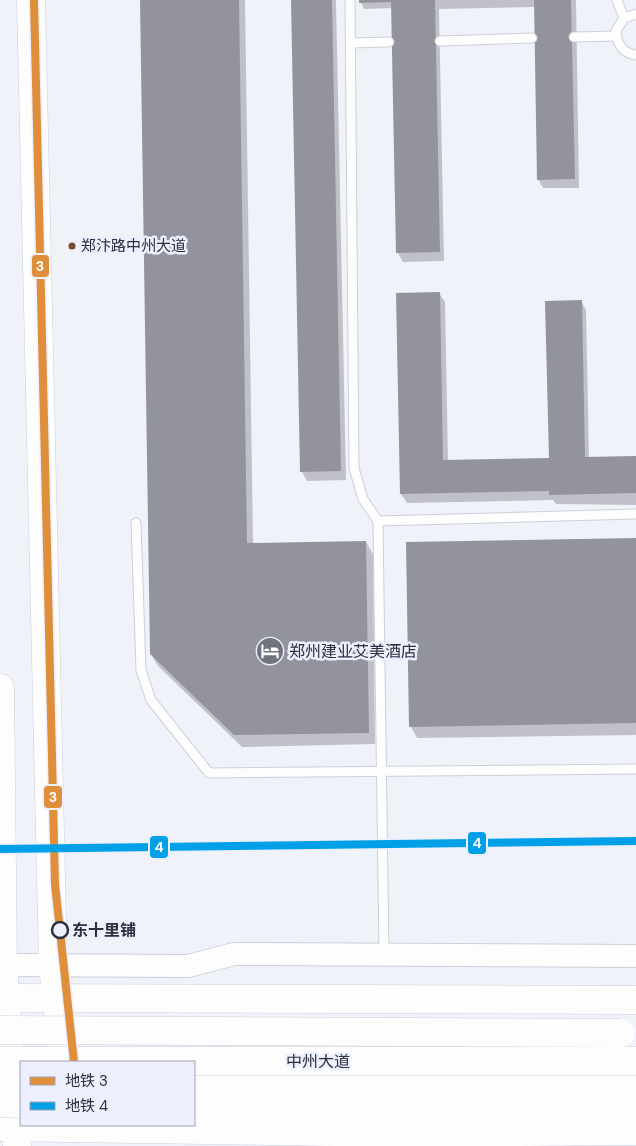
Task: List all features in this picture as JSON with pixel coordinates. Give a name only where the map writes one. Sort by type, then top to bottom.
[{"type":"main road","points":[[31,0],[53,965],[62,1061]]},
{"type":"main road","points":[[0,688],[2,998],[14,1126]]},
{"type":"main road","points":[[2,998],[636,1000]]},
{"type":"main road","points":[[0,1030],[628,1033]]},
{"type":"main road","name":"中州大道","points":[[0,1061],[636,1061]]},
{"type":"main road","points":[[0,1084],[20,1084]]},
{"type":"main road","name":"中州大道","points":[[195,1084],[631,1099]]},
{"type":"main road","points":[[195,1104],[631,1099]]},
{"type":"main road","points":[[0,1104],[14,1126]]},
{"type":"main road","points":[[14,1126],[70,1133],[636,1131]]},
{"type":"street","points":[[2,965],[188,966],[234,954],[636,956]]},
{"type":"lane","points":[[350,0],[354,468],[363,499],[378,521],[384,954]]},
{"type":"lane","points":[[617,0],[624,18]]},
{"type":"lane","points":[[636,14],[624,18],[619,24],[617,36],[620,46],[625,51],[636,54]]},
{"type":"lane","points":[[574,37],[617,36]]},
{"type":"lane","points":[[440,40],[532,38]]},
{"type":"lane","points":[[351,43],[388,42]]},
{"type":"lane","points":[[378,521],[636,514]]},
{"type":"lane","points":[[136,523],[141,670],[152,700],[208,773],[636,769]]},
{"type":"building","points":[[140,0],[239,0],[247,543],[366,541],[369,733],[234,735],[150,654]]},
{"type":"building","points":[[291,0],[332,0],[341,471],[300,472]]},
{"type":"building","points":[[359,0],[435,0],[440,252],[396,253],[391,2],[359,3]]},
{"type":"building","points":[[534,0],[571,0],[575,179],[537,180]]},
{"type":"building","points":[[440,292],[443,460],[549,458],[545,301],[582,300],[585,457],[636,456],[636,493],[549,495],[549,491],[400,494],[396,293]]},
{"type":"building","points":[[636,538],[636,723],[409,727],[406,542]]},
{"type":"metro line","name":"3","points":[[34,0],[55,884],[74,1061]]},
{"type":"metro line","name":"4","points":[[0,849],[636,841]]},
{"type":"place","name":"郑汴路中州大道","points":[[72,246]]},
{"type":"place","name":"郑州建业艾美酒店","points":[[270,651]]},
{"type":"place","name":"东十里铺","points":[[60,930]]}]
